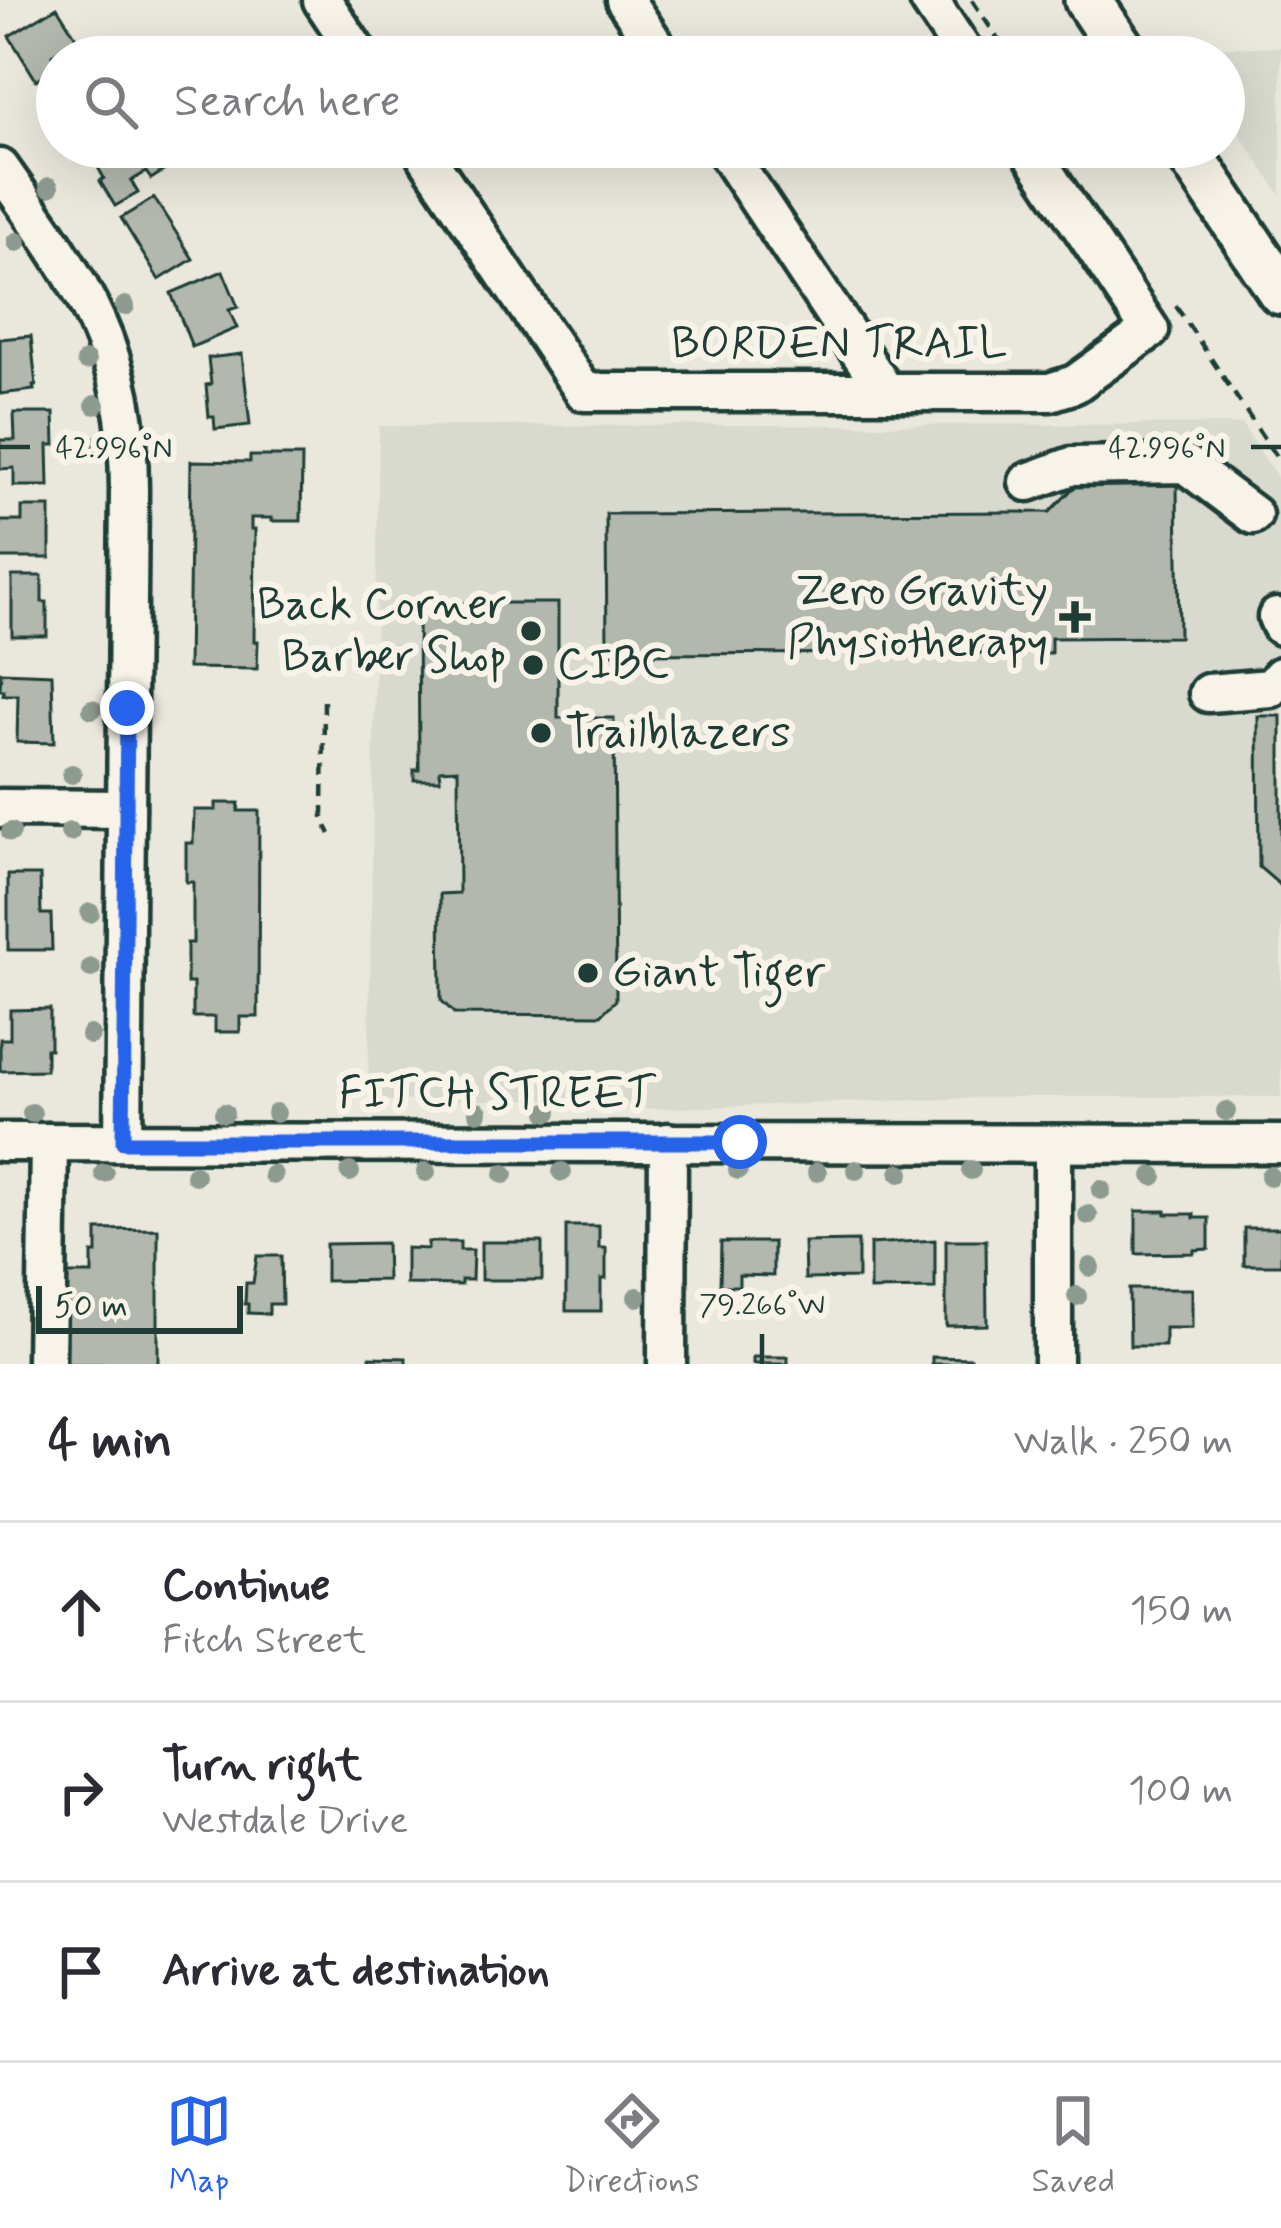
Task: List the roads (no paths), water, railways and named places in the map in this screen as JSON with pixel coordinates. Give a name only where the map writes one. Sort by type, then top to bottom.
[{"type":"main road","points":[[1088,0],[1112,36]]},
{"type":"main road","points":[[1199,168],[1281,291]]},
{"type":"street","points":[[322,0],[346,36]]},
{"type":"street","points":[[625,0],[649,36]]},
{"type":"street","points":[[929,0],[954,36]]},
{"type":"street","points":[[0,168],[88,300],[120,392],[128,457],[123,1142]]},
{"type":"street","name":"BORDEN TRAIL","points":[[434,168],[584,392],[1050,392],[1075,385],[1150,330],[1042,168]]},
{"type":"street","points":[[737,168],[886,392]]},
{"type":"street","points":[[1028,482],[1072,466],[1185,464],[1253,515]]},
{"type":"street","points":[[1208,693],[1278,684]]},
{"type":"street","points":[[0,808],[126,809]]},
{"type":"street","name":"FITCH STREET","points":[[0,1142],[1281,1144]]},
{"type":"street","points":[[46,1364],[49,1142]]},
{"type":"street","points":[[667,1364],[668,1142]]},
{"type":"street","points":[[1053,1144],[1053,1364]]},
{"type":"place","name":"Zero Gravity Physiotherapy","points":[[1075,617]]},
{"type":"place","name":"Back Corner Barber Shop","points":[[531,631]]},
{"type":"place","name":"CIBC","points":[[533,665]]},
{"type":"place","name":"Trailblazers","points":[[541,733]]},
{"type":"place","name":"Giant Tiger","points":[[588,973]]}]
